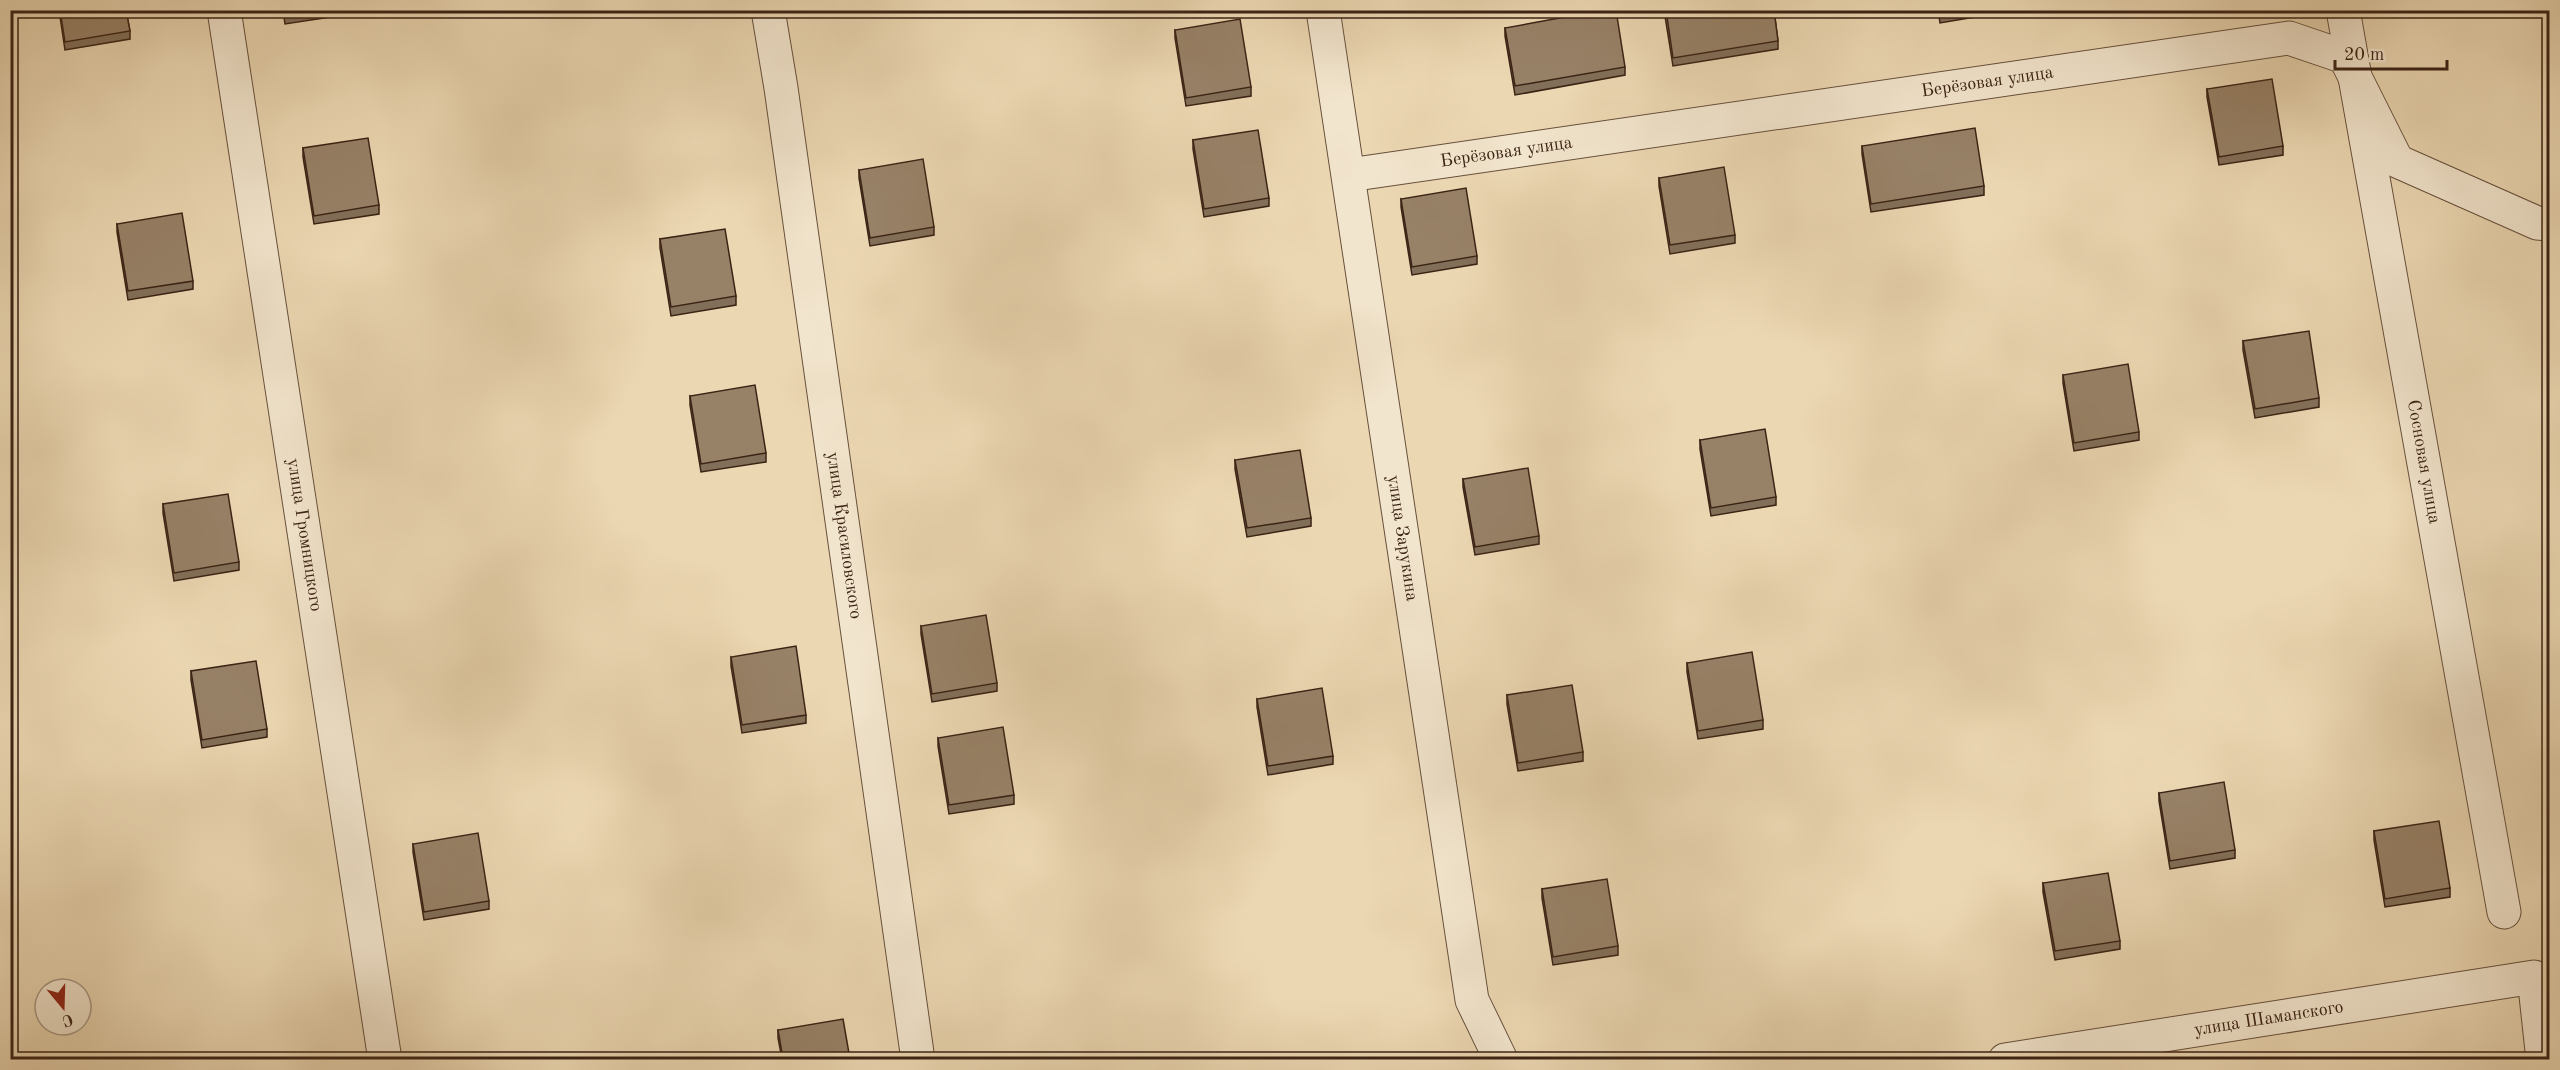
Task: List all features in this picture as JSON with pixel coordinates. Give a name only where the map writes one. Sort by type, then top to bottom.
[{"type":"street","name":"улица Громницкого","points":[[224,10],[385,1059]]},
{"type":"street","name":"улица Красиловского","points":[[768,10],[782,88],[918,1059]]},
{"type":"street","name":"улица Зарукина","points":[[1323,10],[1472,1000],[1501,1059]]},
{"type":"street","name":"Сосновая улица","points":[[2343,10],[2504,912]]},
{"type":"street","name":"Берёзовая улица","points":[[1349,175],[2289,38],[2345,57],[2397,161],[2537,223],[2550,224]]},
{"type":"street","name":"улица Шаманского","points":[[2005,1059],[2534,977],[2543,1059]]},
{"type":"building","points":[[60,10],[126,10],[130,31],[65,42]]},
{"type":"building","points":[[284,10],[318,10],[285,16]]},
{"type":"building","points":[[1603,10],[1616,10],[1625,67],[1515,86],[1505,28]]},
{"type":"building","points":[[1666,10],[1774,10],[1778,41],[1673,58]]},
{"type":"building","points":[[1939,10],[1965,10],[1940,14]]},
{"type":"building","points":[[1240,19],[1251,87],[1186,98],[1175,30]]},
{"type":"building","points":[[2272,79],[2283,146],[2219,157],[2207,89]]},
{"type":"building","points":[[1975,128],[1984,186],[1871,204],[1862,146]]},
{"type":"building","points":[[1258,130],[1269,198],[1204,209],[1193,140]]},
{"type":"building","points":[[368,138],[379,205],[314,216],[303,148]]},
{"type":"building","points":[[923,159],[934,227],[870,238],[859,170]]},
{"type":"building","points":[[1724,167],[1735,235],[1670,245],[1659,178]]},
{"type":"building","points":[[1466,188],[1477,256],[1412,267],[1401,199]]},
{"type":"building","points":[[182,213],[193,281],[128,291],[117,224]]},
{"type":"building","points":[[725,229],[736,296],[671,307],[660,239]]},
{"type":"building","points":[[2309,331],[2319,398],[2255,409],[2243,341]]},
{"type":"building","points":[[2128,364],[2139,432],[2074,443],[2063,375]]},
{"type":"building","points":[[755,385],[766,453],[701,464],[690,396]]},
{"type":"building","points":[[1765,429],[1776,497],[1711,508],[1700,440]]},
{"type":"building","points":[[1300,450],[1311,518],[1247,528],[1235,460]]},
{"type":"building","points":[[1528,468],[1539,536],[1475,547],[1463,479]]},
{"type":"building","points":[[228,494],[239,562],[174,573],[163,504]]},
{"type":"building","points":[[986,615],[997,683],[932,694],[921,626]]},
{"type":"building","points":[[796,646],[806,715],[742,725],[731,657]]},
{"type":"building","points":[[1752,652],[1763,720],[1698,731],[1687,663]]},
{"type":"building","points":[[256,661],[267,729],[202,740],[191,671]]},
{"type":"building","points":[[1572,685],[1583,752],[1518,763],[1507,695]]},
{"type":"building","points":[[1322,688],[1333,756],[1268,766],[1257,699]]},
{"type":"building","points":[[1003,727],[1014,795],[949,805],[938,738]]},
{"type":"building","points":[[2224,782],[2235,850],[2170,861],[2159,793]]},
{"type":"building","points":[[2439,821],[2450,888],[2385,899],[2374,831]]},
{"type":"building","points":[[478,833],[489,901],[424,912],[413,844]]},
{"type":"building","points":[[2108,873],[2120,941],[2055,951],[2043,883]]},
{"type":"building","points":[[1607,879],[1618,946],[1553,957],[1542,889]]},
{"type":"building","points":[[843,1019],[850,1059],[783,1059],[778,1030]]}]
